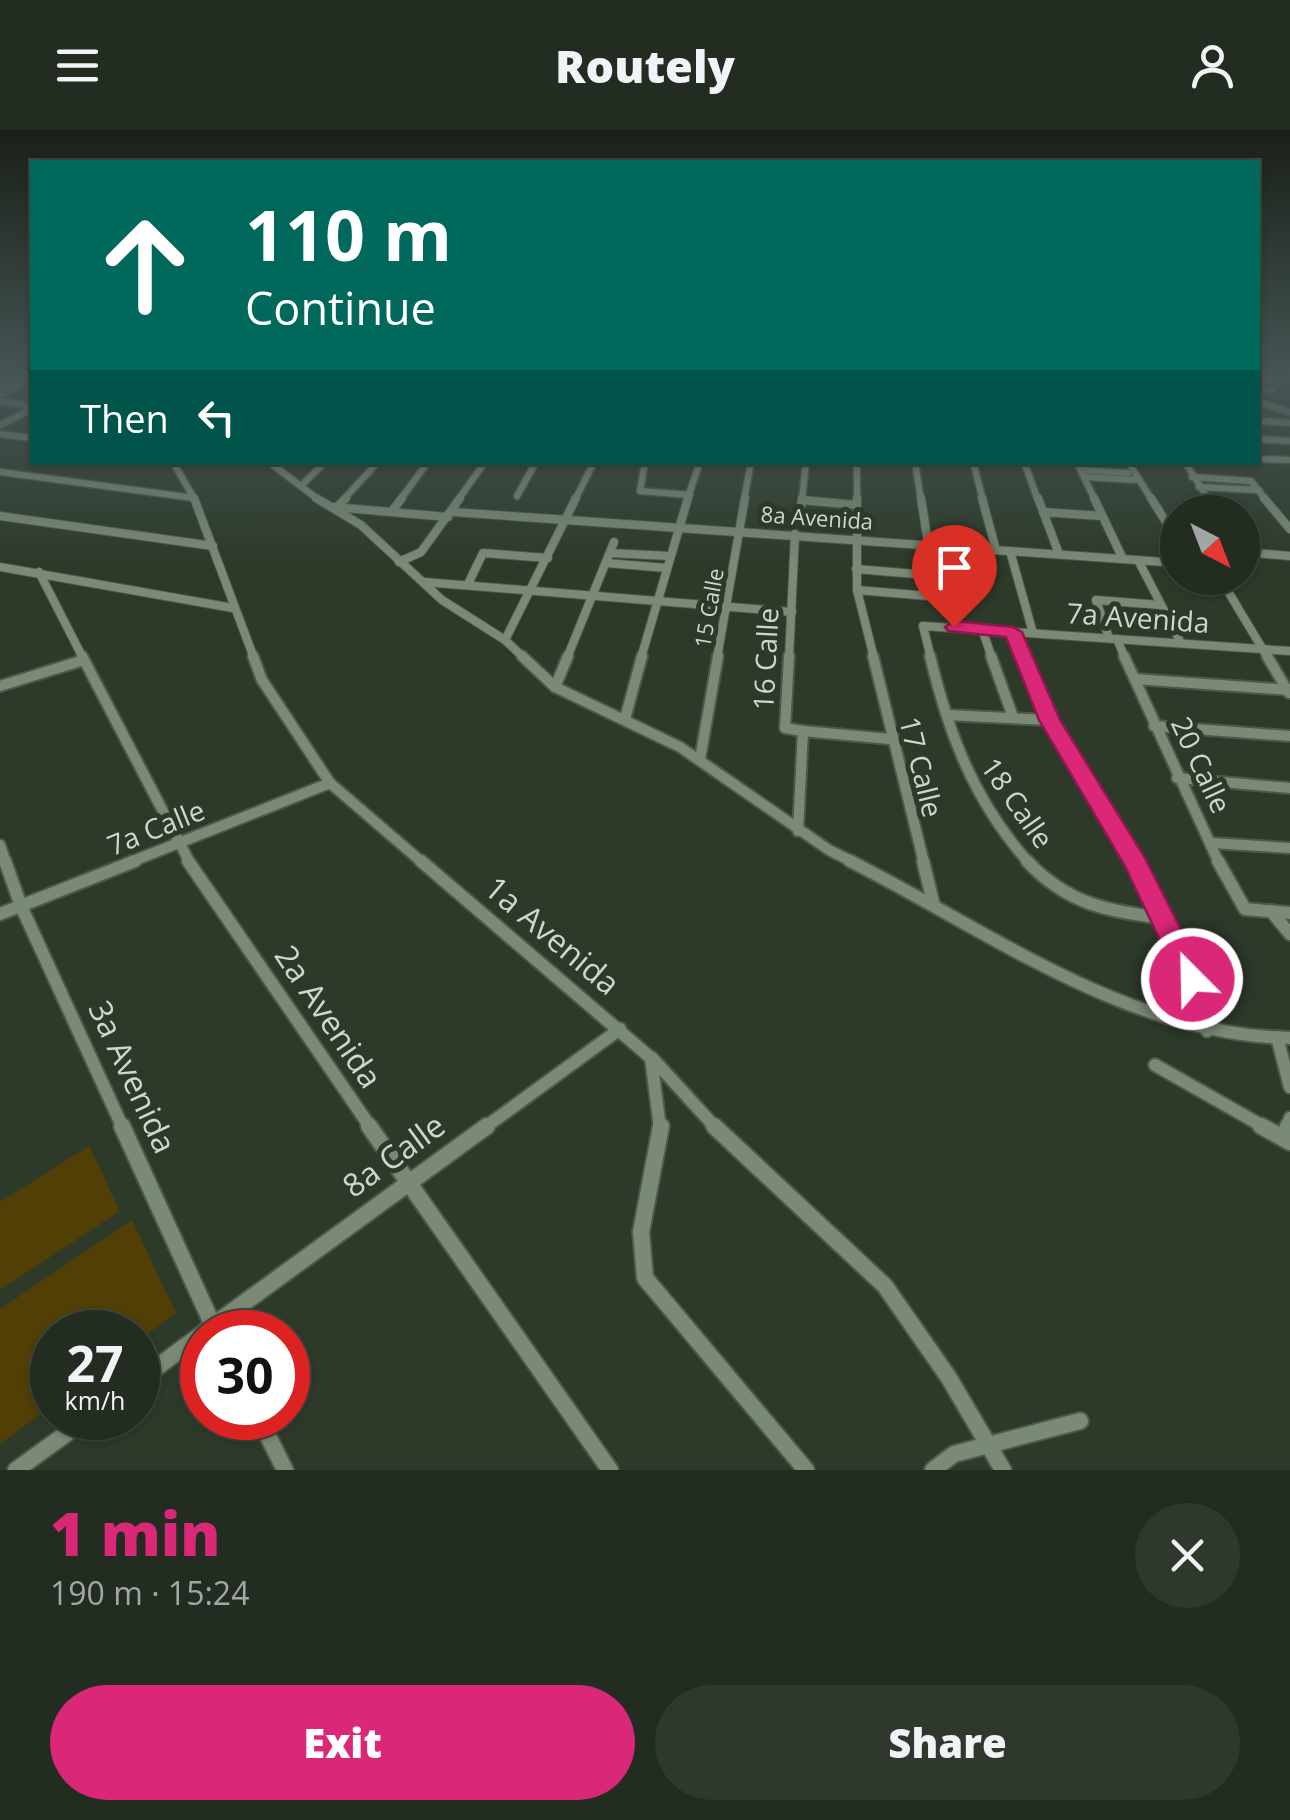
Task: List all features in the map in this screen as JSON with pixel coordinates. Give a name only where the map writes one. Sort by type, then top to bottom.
[{"type":"street","points":[[1263,440],[1290,441]]},
{"type":"street","points":[[1268,440],[1290,460]]},
{"type":"street","points":[[1260,458],[1290,460]]},
{"type":"street","name":"1a Avenida","points":[[175,465],[194,498],[262,680],[330,783],[620,1029],[715,1127],[885,1286],[949,1378],[1003,1470]]},
{"type":"street","points":[[273,465],[361,526],[442,600],[505,640],[555,687],[700,759],[798,831],[1058,974],[1144,1012],[1207,1031],[1284,1038],[1290,1087]]},
{"type":"street","points":[[301,486],[322,465]]},
{"type":"street","points":[[332,507],[375,465]]},
{"type":"street","points":[[392,511],[426,465]]},
{"type":"street","points":[[399,562],[421,552],[483,465]]},
{"type":"street","points":[[517,496],[534,465]]},
{"type":"street","points":[[505,640],[593,465]]},
{"type":"street","points":[[644,465],[640,492],[690,495]]},
{"type":"street","points":[[626,719],[656,600],[699,465]]},
{"type":"street","name":"15 Calle","points":[[700,759],[751,465]]},
{"type":"street","points":[[800,514],[806,465]]},
{"type":"street","name":"17 Calle","points":[[857,465],[857,590],[890,740],[933,902]]},
{"type":"street","points":[[915,465],[928,544]]},
{"type":"street","points":[[974,465],[996,550]]},
{"type":"street","points":[[1025,465],[1059,554]]},
{"type":"street","points":[[1130,465],[1160,514]]},
{"type":"street","points":[[1186,465],[1205,495]]},
{"type":"street","points":[[1081,471],[1136,477]]},
{"type":"street","points":[[1081,471],[1123,558]]},
{"type":"street","points":[[0,472],[194,498]]},
{"type":"street","points":[[1192,477],[1251,481],[1290,529]]},
{"type":"street","points":[[1199,486],[1259,490]]},
{"type":"street","points":[[802,500],[857,505]]},
{"type":"street","name":"8a Avenida","points":[[332,507],[680,526],[1160,562]]},
{"type":"street","points":[[1043,512],[1102,516]]},
{"type":"street","points":[[0,516],[213,546]]},
{"type":"street","name":"16 Calle","points":[[795,534],[785,728],[803,731],[798,831]]},
{"type":"street","points":[[555,687],[614,542]]},
{"type":"street","points":[[1010,551],[1033,633]]},
{"type":"street","points":[[468,584],[483,552],[548,558]]},
{"type":"street","points":[[610,552],[669,556]]},
{"type":"street","points":[[1260,553],[1290,556]]},
{"type":"street","points":[[1138,560],[1181,643]]},
{"type":"street","points":[[606,563],[666,568]]},
{"type":"street","points":[[0,567],[233,608]]},
{"type":"street","points":[[856,568],[951,576]]},
{"type":"street","name":"2a Avenida","points":[[39,572],[177,844],[610,1470]]},
{"type":"street","points":[[424,582],[792,612]]},
{"type":"street","points":[[857,590],[952,598]]},
{"type":"street","points":[[1230,595],[1289,692]]},
{"type":"street","name":"20 Calle","points":[[1160,605],[1095,601],[1245,909],[1271,912]]},
{"type":"street","name":"7a Avenida","points":[[923,626],[1290,650]]},
{"type":"street","name":"18 Calle","points":[[923,626],[960,757],[977,792],[1030,864],[1071,898],[1088,906],[1164,918]]},
{"type":"street","points":[[982,629],[1013,717]]},
{"type":"street","points":[[1013,632],[1049,720],[1137,864],[1186,959],[1207,1031]]},
{"type":"street","points":[[0,686],[84,660]]},
{"type":"street","points":[[1134,679],[1289,692]]},
{"type":"street","points":[[947,715],[1049,720]]},
{"type":"street","points":[[1154,726],[1290,736]]},
{"type":"street","points":[[803,731],[890,740]]},
{"type":"street","points":[[1178,778],[1290,788]]},
{"type":"street","name":"7a Calle","points":[[0,914],[330,783]]},
{"type":"street","points":[[1210,843],[1290,848]]},
{"type":"street","name":"3a Avenida","points":[[0,844],[21,906],[200,1310]]},
{"type":"street","points":[[1271,912],[1290,913]]},
{"type":"street","points":[[1271,912],[1290,934]]},
{"type":"street","name":"8a Calle","points":[[237,1310],[620,1029]]},
{"type":"street","points":[[651,1058],[661,1113],[641,1210],[639,1238],[645,1278],[806,1470]]},
{"type":"street","points":[[1155,1065],[1288,1140],[1290,1118]]},
{"type":"street","points":[[933,1470],[954,1454],[1080,1421]]},
{"type":"street","points":[[16,1470],[58,1440]]},
{"type":"street","points":[[269,1440],[285,1470]]},
{"type":"shaded area","points":[[89,1146],[120,1211],[0,1290],[0,1202]]},
{"type":"shaded area","points":[[132,1220],[176,1313],[160,1325],[160,1310],[30,1310],[30,1422],[0,1444],[0,1309]]},
{"type":"route","points":[[954,627],[1013,632],[1049,720],[1137,864],[1186,959],[1192,979]]}]
